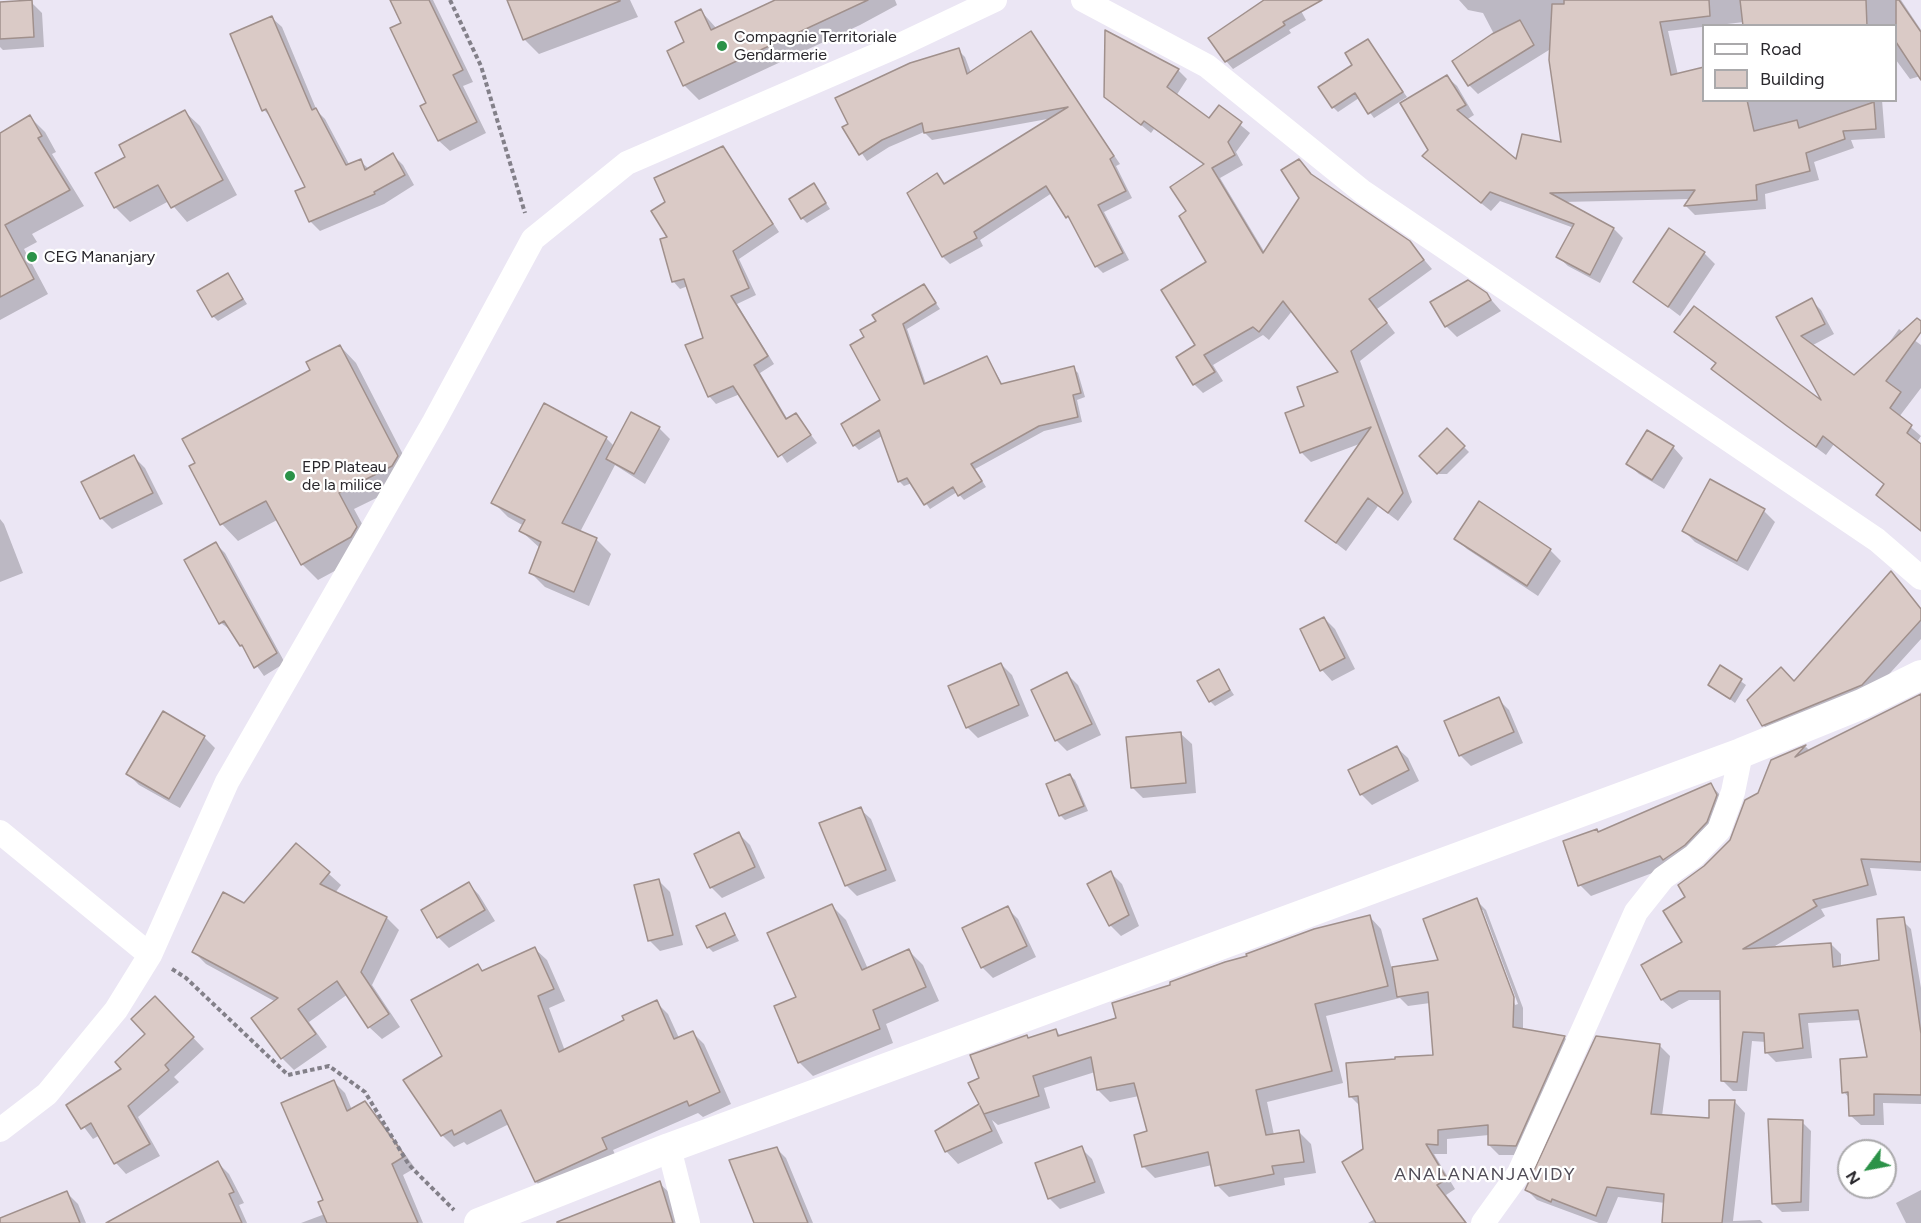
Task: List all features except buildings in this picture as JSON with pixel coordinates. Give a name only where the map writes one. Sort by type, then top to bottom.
[{"type":"street","points":[[0,1130],[47,1094],[116,1010],[150,955],[227,782],[434,422],[532,239],[627,163],[902,44],[995,0]]},
{"type":"street","points":[[1083,0],[1207,66],[1363,192],[1867,534],[1921,578]]},
{"type":"street","points":[[469,1219],[669,1148],[1741,753],[1862,704],[1921,675]]},
{"type":"street","points":[[1483,1223],[1519,1173],[1636,912],[1663,878],[1694,856],[1719,830],[1733,792],[1741,753]]},
{"type":"street","points":[[0,832],[150,955]]},
{"type":"street","points":[[669,1148],[688,1223]]},
{"type":"path","points":[[450,0],[481,66],[532,239]]},
{"type":"path","points":[[150,955],[186,978],[288,1075],[329,1066],[365,1092],[409,1165],[469,1219]]},
{"type":"place","name":"Compagnie Territoriale Gendarmerie","points":[[722,46]]},
{"type":"place","name":"CEG Mananjary","points":[[32,257]]},
{"type":"place","name":"EPP Plateau de la milice","points":[[290,476]]},
{"type":"district","name":"ANALANANJAVIDY","points":[[1485,1175]]}]
